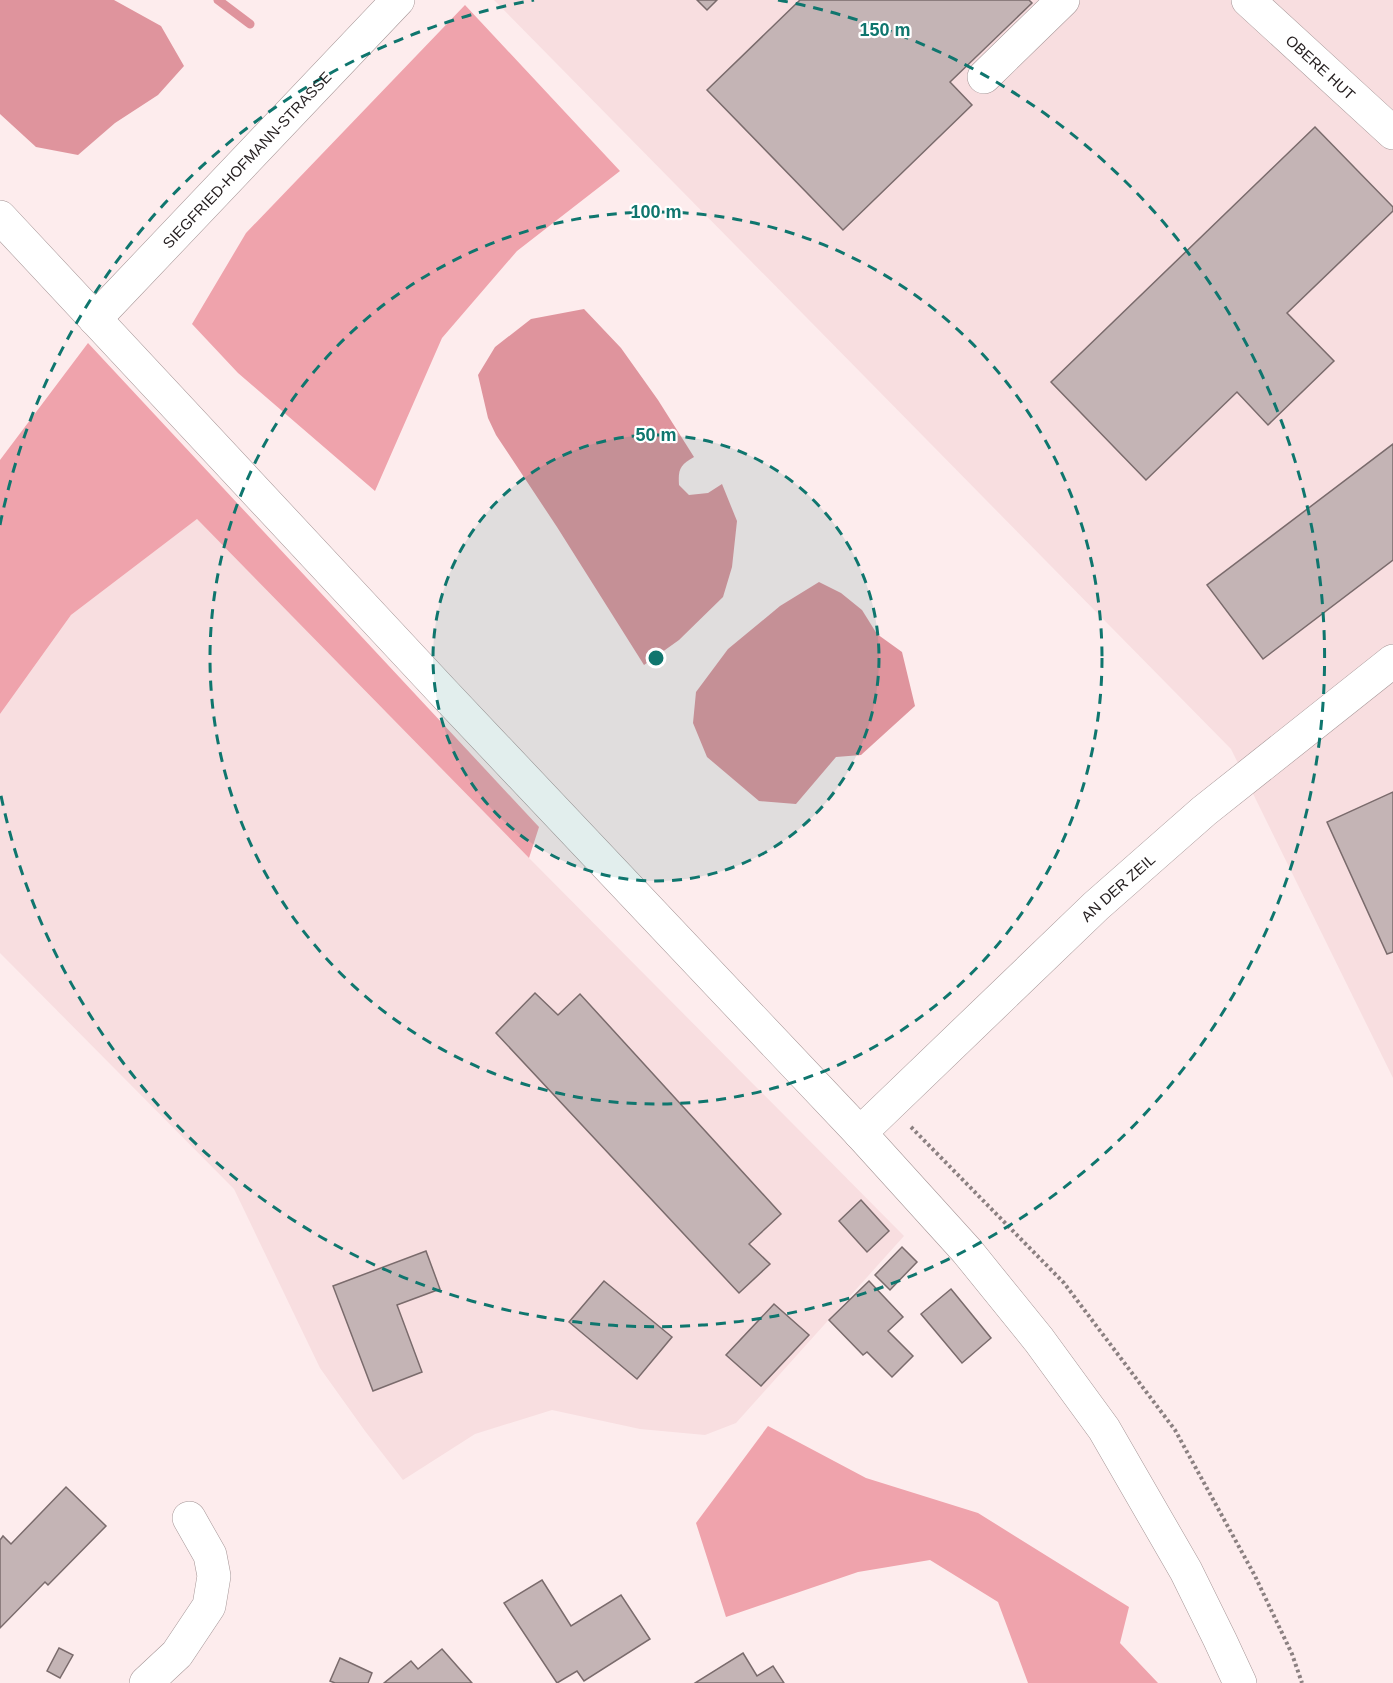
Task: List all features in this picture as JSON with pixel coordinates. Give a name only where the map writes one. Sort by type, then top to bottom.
[{"type":"street","name":"SIEGFRIED-HOFMANN-STRASSE","points":[[95,319],[398,0]]},
{"type":"street","points":[[984,77],[1063,0]]},
{"type":"street","name":"OBERE HUT","points":[[1248,0],[1393,133]]},
{"type":"street","points":[[0,217],[466,717],[860,1133],[968,1251],[1039,1340],[1104,1429],[1186,1572],[1240,1683]]},
{"type":"street","name":"AN DER ZEIL","points":[[860,1133],[1096,906],[1204,811],[1393,661]]},
{"type":"street","points":[[146,1683],[177,1654],[209,1606],[214,1576],[210,1555],[189,1518]]},
{"type":"path","points":[[890,1106],[1064,1283],[1175,1430],[1255,1576],[1292,1654],[1302,1683]]},
{"type":"shaded area","points":[[0,0],[114,0],[161,26],[184,66],[158,95],[115,123],[78,155],[36,147],[0,114]]},
{"type":"shaded area","points":[[494,0],[1393,0],[1393,1078],[1231,749]]},
{"type":"shaded area","points":[[465,5],[620,171],[517,251],[442,338],[375,491],[238,373],[192,324],[246,233]]},
{"type":"shaded area","points":[[584,309],[621,348],[658,400],[694,457],[681,468],[679,485],[689,495],[708,493],[722,484],[737,521],[732,567],[723,597],[679,640],[644,665],[496,435],[488,418],[478,375],[495,347],[531,319]]},
{"type":"shaded area","points":[[88,343],[539,827],[529,858],[197,519],[71,615],[0,714],[0,460]]},
{"type":"shaded area","points":[[197,519],[904,1236],[736,1423],[705,1435],[640,1429],[552,1410],[475,1434],[403,1480],[320,1368],[234,1189],[0,953],[0,714],[71,615]]},
{"type":"shaded area","points":[[819,582],[841,593],[862,610],[877,634],[902,652],[915,706],[861,755],[836,757],[796,804],[759,801],[707,757],[693,723],[696,692],[728,649],[780,606]]},
{"type":"shaded area","points":[[768,1426],[866,1478],[978,1513],[1129,1607],[1120,1643],[1158,1683],[1028,1683],[998,1602],[930,1560],[858,1572],[726,1617],[696,1523]]},
{"type":"building","points":[[697,0],[717,0],[707,10]]},
{"type":"building","points":[[800,0],[1029,0],[1032,3],[950,82],[972,105],[843,230],[707,90]]},
{"type":"building","points":[[1315,127],[1393,207],[1393,211],[1287,313],[1334,361],[1268,425],[1237,392],[1146,480],[1051,382]]},
{"type":"building","points":[[1393,444],[1393,560],[1263,659],[1207,585]]},
{"type":"building","points":[[1393,792],[1393,952],[1387,954],[1327,822]]},
{"type":"building","points":[[535,993],[558,1015],[580,994],[781,1214],[749,1244],[770,1264],[739,1293],[496,1033]]},
{"type":"building","points":[[861,1200],[889,1231],[867,1252],[839,1221]]},
{"type":"building","points":[[902,1247],[917,1262],[890,1290],[875,1275]]},
{"type":"building","points":[[426,1251],[440,1289],[397,1305],[422,1372],[373,1391],[333,1286]]},
{"type":"building","points":[[604,1281],[672,1337],[637,1379],[569,1322]]},
{"type":"building","points":[[869,1281],[903,1317],[888,1331],[913,1356],[892,1377],[867,1352],[863,1355],[829,1320]]},
{"type":"building","points":[[951,1289],[991,1338],[962,1363],[921,1314]]},
{"type":"building","points":[[774,1304],[809,1335],[761,1386],[726,1355]]},
{"type":"building","points":[[66,1487],[106,1526],[48,1585],[45,1582],[0,1628],[0,1540],[3,1536],[11,1544]]},
{"type":"building","points":[[542,1580],[571,1626],[621,1595],[650,1639],[584,1681],[577,1671],[557,1683],[504,1603]]},
{"type":"building","points":[[59,1648],[73,1655],[60,1678],[47,1671]]},
{"type":"building","points":[[442,1649],[472,1683],[384,1683],[411,1661],[418,1669]]},
{"type":"building","points":[[743,1653],[757,1676],[773,1666],[784,1683],[695,1683]]},
{"type":"building","points":[[340,1658],[372,1673],[368,1683],[330,1681]]},
{"type":"waterway","points":[[218,0],[250,24]]}]
